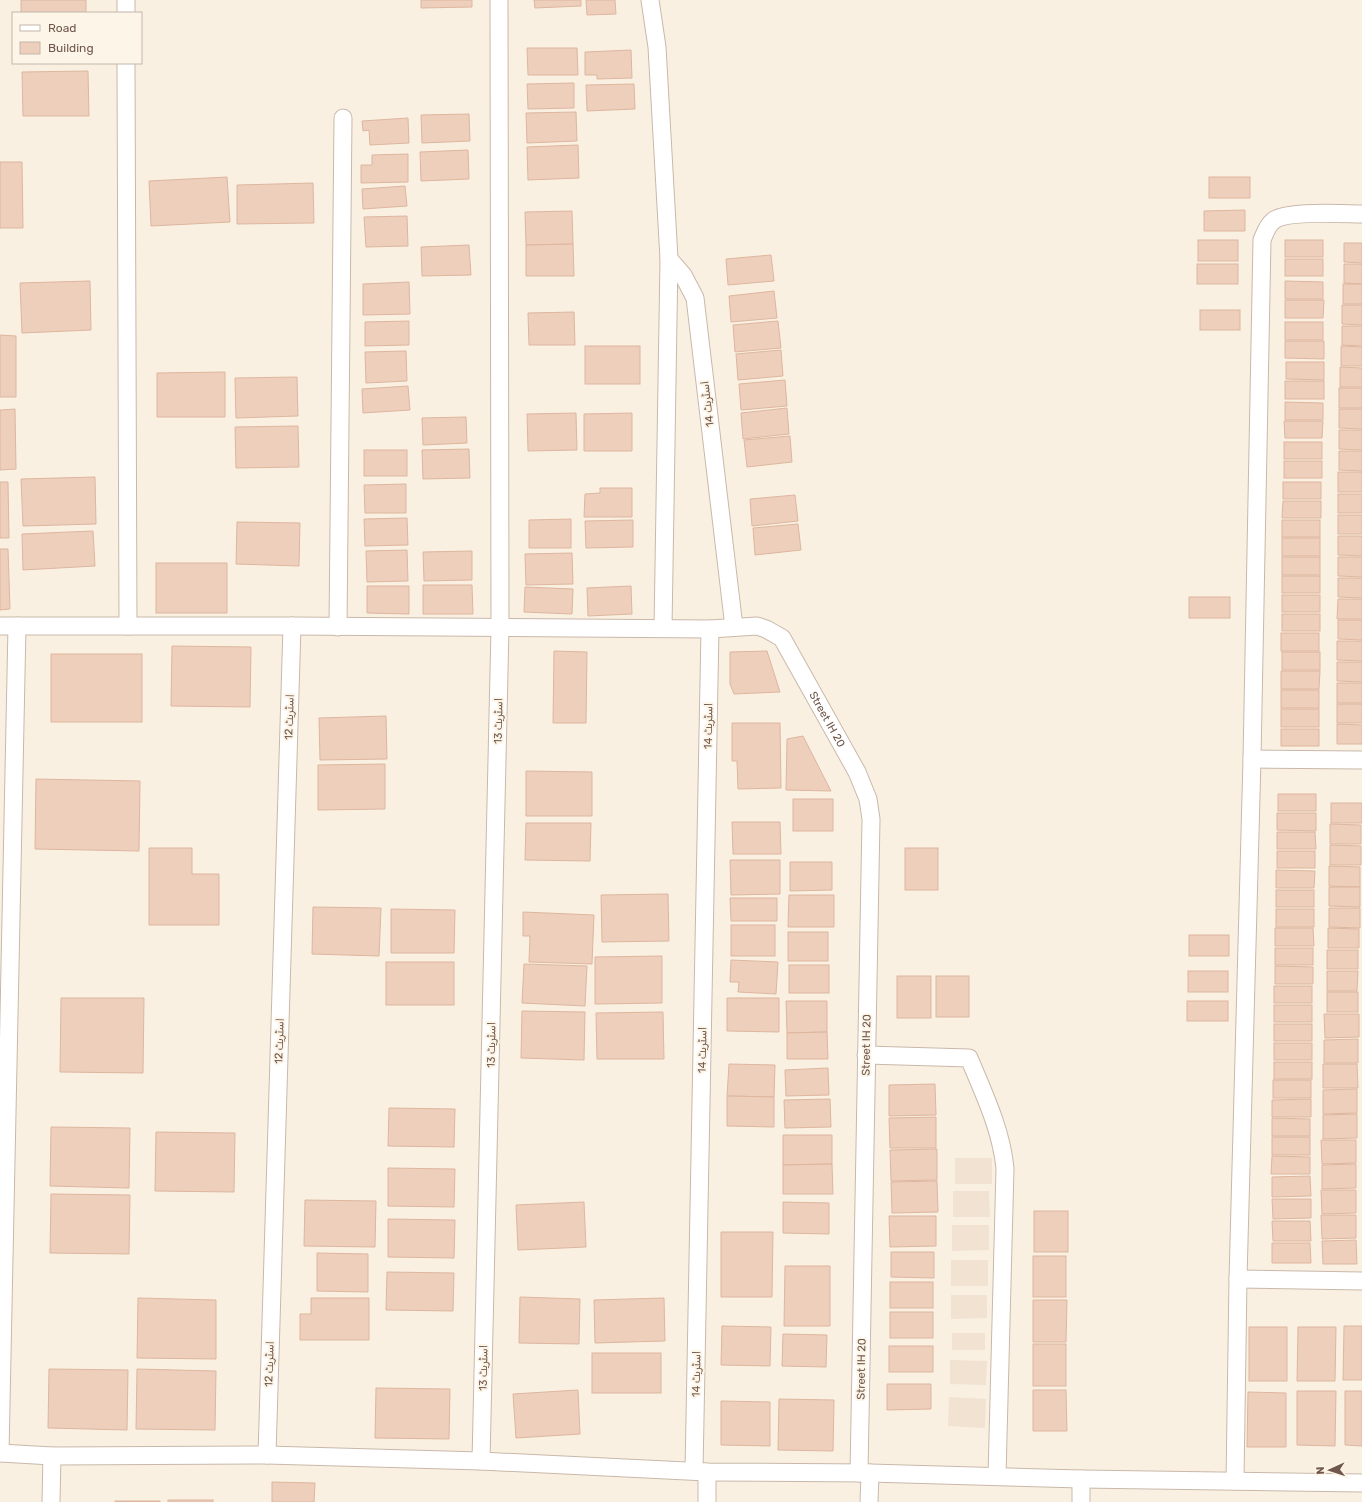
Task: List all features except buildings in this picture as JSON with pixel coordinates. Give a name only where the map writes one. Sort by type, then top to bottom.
[{"type":"street","points":[[126,0],[126,12]]},
{"type":"street","name":"اسٹریٹ 13","points":[[481,1461],[500,628],[498,0]]},
{"type":"street","points":[[650,0],[657,47],[670,259],[663,628]]},
{"type":"street","points":[[126,64],[128,626]]},
{"type":"street","points":[[338,627],[343,118]]},
{"type":"street","points":[[1234,1481],[1252,759],[1262,240],[1266,229],[1273,220],[1289,214],[1362,214]]},
{"type":"street","name":"اسٹریٹ 14","points":[[670,259],[683,275],[695,298],[734,627]]},
{"type":"street","points":[[0,626],[292,626],[710,629],[734,627]]},
{"type":"street","points":[[17,626],[0,1453],[52,1456],[267,1455],[481,1461],[701,1471],[864,1473],[1081,1479],[1362,1484]]},
{"type":"street","name":"اسٹریٹ 12","points":[[267,1455],[292,626]]},
{"type":"street","name":"Street IH 20","points":[[734,627],[757,626],[782,638],[857,772],[868,799],[871,819],[866,1055],[864,1473],[869,1502]]},
{"type":"street","name":"اسٹریٹ 14","points":[[706,1502],[701,1471],[710,629]]},
{"type":"street","points":[[1252,759],[1362,760]]},
{"type":"street","points":[[866,1055],[969,1058],[992,1111],[1003,1150],[1005,1168],[997,1476]]},
{"type":"street","points":[[1238,1279],[1362,1282]]},
{"type":"street","points":[[51,1502],[52,1456]]},
{"type":"street","points":[[1081,1479],[1081,1502]]},
{"type":"shaded area","points":[[955,1158],[992,1158],[992,1184],[955,1184]]},
{"type":"shaded area","points":[[953,1191],[989,1191],[990,1217],[953,1217]]},
{"type":"shaded area","points":[[952,1225],[989,1225],[989,1250],[952,1251]]},
{"type":"shaded area","points":[[951,1260],[988,1260],[988,1286],[951,1286]]},
{"type":"shaded area","points":[[951,1295],[987,1295],[987,1318],[951,1319]]},
{"type":"shaded area","points":[[952,1333],[985,1333],[985,1350],[952,1350]]},
{"type":"shaded area","points":[[950,1360],[987,1361],[986,1385],[950,1384]]},
{"type":"shaded area","points":[[949,1397],[986,1399],[985,1428],[948,1426]]}]
